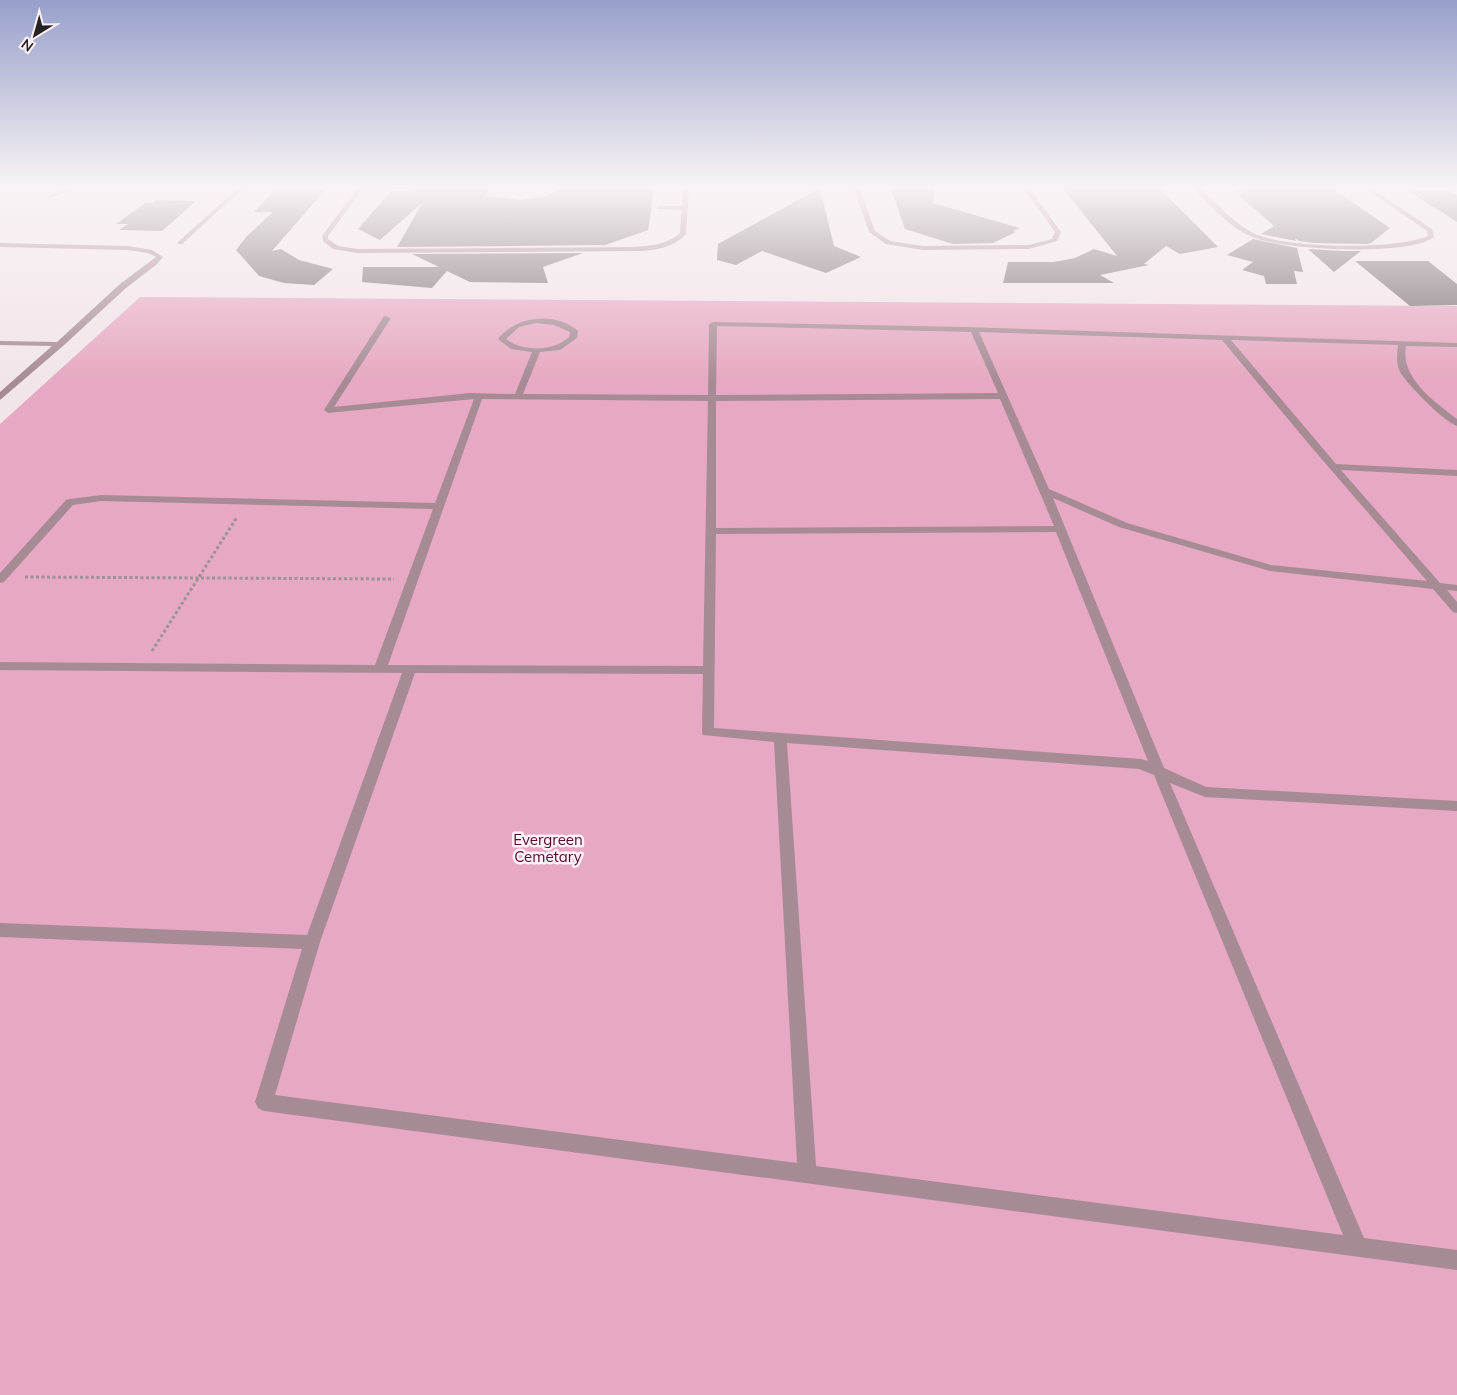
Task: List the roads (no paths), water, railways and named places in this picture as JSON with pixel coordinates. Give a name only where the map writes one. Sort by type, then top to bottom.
[{"type":"street","points":[[0,397],[124,286],[154,264],[160,257],[150,251]]},
{"type":"street","points":[[387,318],[328,410],[426,399],[479,396],[712,398],[1003,396]]},
{"type":"street","points":[[554,322],[574,331],[573,338],[557,348],[537,350],[519,350],[509,347],[502,339],[514,327],[524,323],[554,322]]},
{"type":"street","points":[[1457,345],[713,324],[708,732],[1141,764],[1205,792],[1457,806]]},
{"type":"street","points":[[974,330],[1045,491],[1159,772],[1358,1247]]},
{"type":"street","points":[[1225,338],[1457,608]]},
{"type":"street","points":[[0,343],[60,344]]},
{"type":"street","points":[[1403,343],[1400,351],[1402,368],[1432,403],[1457,423]]},
{"type":"street","points":[[518,396],[537,350]]},
{"type":"street","points":[[380,669],[479,396]]},
{"type":"street","points":[[1334,467],[1457,473]]},
{"type":"street","points":[[1045,491],[1123,525],[1270,568],[1457,588]]},
{"type":"street","points":[[1,579],[70,502],[101,498],[439,506]]},
{"type":"street","points":[[710,531],[1060,529]]},
{"type":"street","points":[[0,666],[709,670]]},
{"type":"street","points":[[410,669],[312,942],[264,1102],[1457,1260]]},
{"type":"street","points":[[780,737],[807,1174]]},
{"type":"street","points":[[0,930],[312,942]]},
{"type":"park label","name":"Evergreen Cemetary","points":[[548,848]]}]
